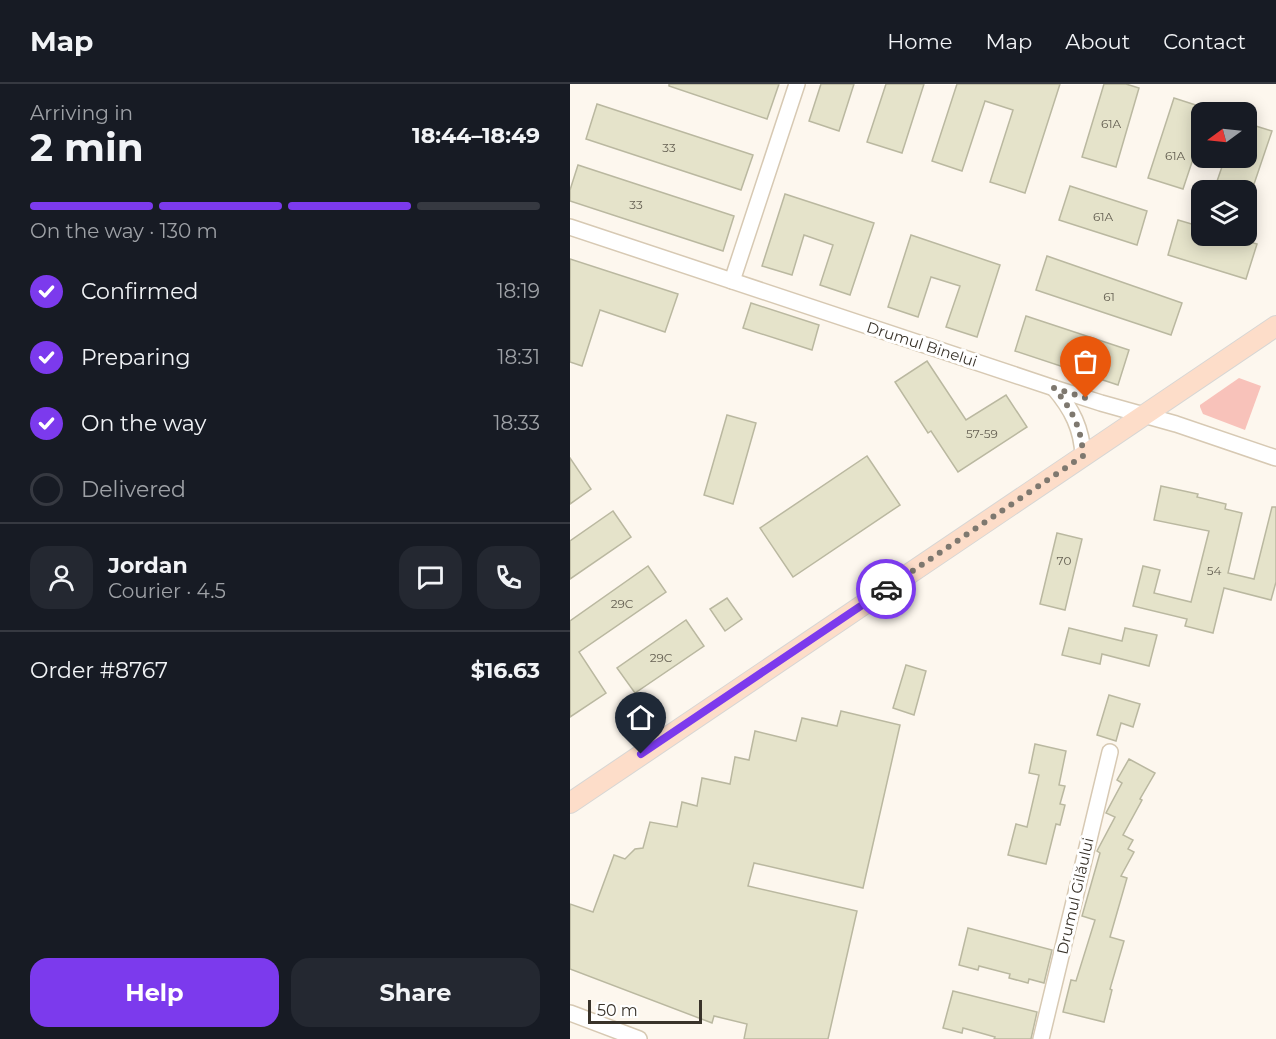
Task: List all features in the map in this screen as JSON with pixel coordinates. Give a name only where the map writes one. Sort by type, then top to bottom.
[{"type":"main road","points":[[570,803],[1276,326]]},
{"type":"street","points":[[732,281],[797,84]]},
{"type":"street","name":"Drumul Binelui","points":[[570,226],[1054,388],[1145,414],[1276,458]]},
{"type":"street","points":[[1054,388],[1076,421],[1083,456]]},
{"type":"street","name":"Drumul Gilăului","points":[[1041,1039],[1110,752]]},
{"type":"street","points":[[570,1013],[639,1039]]},
{"type":"shaded area","points":[[1239,378],[1261,386],[1245,430],[1203,414],[1200,407]]},
{"type":"building","points":[[669,84],[779,84],[767,119],[669,86]]},
{"type":"building","points":[[821,84],[854,84],[839,131],[809,121]]},
{"type":"building","points":[[886,84],[924,84],[902,153],[867,142]]},
{"type":"building","points":[[957,84],[1060,84],[1025,193],[990,182],[1013,110],[985,101],[962,171],[932,161]]},
{"type":"building","points":[[1104,84],[1126,84],[1139,88],[1116,167],[1082,157]]},
{"type":"building","points":[[1174,98],[1191,103],[1191,165],[1183,189],[1148,178]]},
{"type":"building","points":[[597,104],[753,155],[741,190],[586,139]]},
{"type":"building","points":[[1257,126],[1272,131],[1255,180],[1217,180],[1222,168],[1257,168]]},
{"type":"building","points":[[578,165],[734,216],[723,251],[570,201],[570,190]]},
{"type":"building","points":[[1070,186],[1147,211],[1137,245],[1059,220]]},
{"type":"building","points":[[785,194],[874,223],[850,295],[820,285],[833,245],[804,235],[792,275],[762,266]]},
{"type":"building","points":[[1178,220],[1191,224],[1191,246],[1256,246],[1246,279],[1168,255]]},
{"type":"building","points":[[911,235],[1000,265],[977,337],[946,327],[960,286],[931,277],[918,317],[888,307]]},
{"type":"building","points":[[1047,256],[1182,303],[1171,335],[1036,290]]},
{"type":"building","points":[[570,259],[678,294],[665,332],[600,310],[582,366],[570,362]]},
{"type":"building","points":[[751,303],[819,325],[812,350],[743,328]]},
{"type":"building","points":[[1026,316],[1129,350],[1118,385],[1015,351]]},
{"type":"building","points":[[927,361],[966,420],[1006,395],[1027,427],[958,472],[931,431],[928,433],[895,382]]},
{"type":"building","points":[[727,415],[756,423],[733,504],[704,495]]},
{"type":"building","points":[[867,456],[900,505],[793,577],[760,528]]},
{"type":"building","points":[[570,458],[591,489],[570,504]]},
{"type":"building","points":[[1161,486],[1198,494],[1197,497],[1226,504],[1225,509],[1242,513],[1228,573],[1254,579],[1272,507],[1276,507],[1276,582],[1271,600],[1224,588],[1213,633],[1185,626],[1187,619],[1133,606],[1143,566],[1160,570],[1154,593],[1191,602],[1209,531],[1154,520]]},
{"type":"building","points":[[613,511],[631,537],[570,579],[570,541]]},
{"type":"building","points":[[1057,533],[1082,539],[1065,610],[1040,604]]},
{"type":"building","points":[[648,566],[666,592],[579,652],[606,693],[570,717],[570,621]]},
{"type":"building","points":[[727,598],[742,619],[725,631],[710,609]]},
{"type":"building","points":[[686,620],[704,646],[635,693],[617,668]]},
{"type":"building","points":[[1069,628],[1122,641],[1125,628],[1157,635],[1149,666],[1102,654],[1100,664],[1062,655]]},
{"type":"building","points":[[906,665],[926,671],[914,715],[893,708]]},
{"type":"building","points":[[1109,695],[1140,704],[1133,727],[1121,723],[1116,741],[1097,735]]},
{"type":"building","points":[[841,711],[900,725],[863,888],[754,863],[748,886],[857,911],[828,1039],[744,1039],[747,1024],[714,1016],[712,1023],[570,969],[570,904],[593,912],[614,855],[625,859],[635,849],[643,848],[650,822],[677,827],[682,802],[697,806],[702,778],[730,784],[735,757],[749,760],[755,731],[796,741],[802,718],[837,726]]},
{"type":"building","points":[[1035,744],[1066,751],[1059,785],[1065,786],[1060,804],[1065,805],[1060,825],[1056,824],[1046,864],[1008,855],[1016,824],[1027,827],[1039,775],[1029,773]]},
{"type":"building","points":[[1129,759],[1155,773],[1123,835],[1133,840],[1128,849],[1134,852],[1121,876],[1127,878],[1110,937],[1124,941],[1110,989],[1112,990],[1104,1022],[1063,1012],[1071,980],[1076,981],[1095,920],[1082,916],[1100,853],[1097,851],[1115,817],[1106,813],[1122,783],[1117,780]]},
{"type":"building","points":[[968,928],[1052,950],[1044,983],[1029,979],[1028,983],[1009,978],[1010,974],[979,966],[978,970],[959,965]]},
{"type":"building","points":[[953,991],[1037,1012],[1031,1039],[994,1039],[995,1037],[963,1028],[962,1033],[943,1028]]},
{"type":"way so far","points":[[886,589],[1083,456],[1076,421],[1064,399],[1054,388],[1086,398]]},
{"type":"route","points":[[641,754],[886,589]]}]
